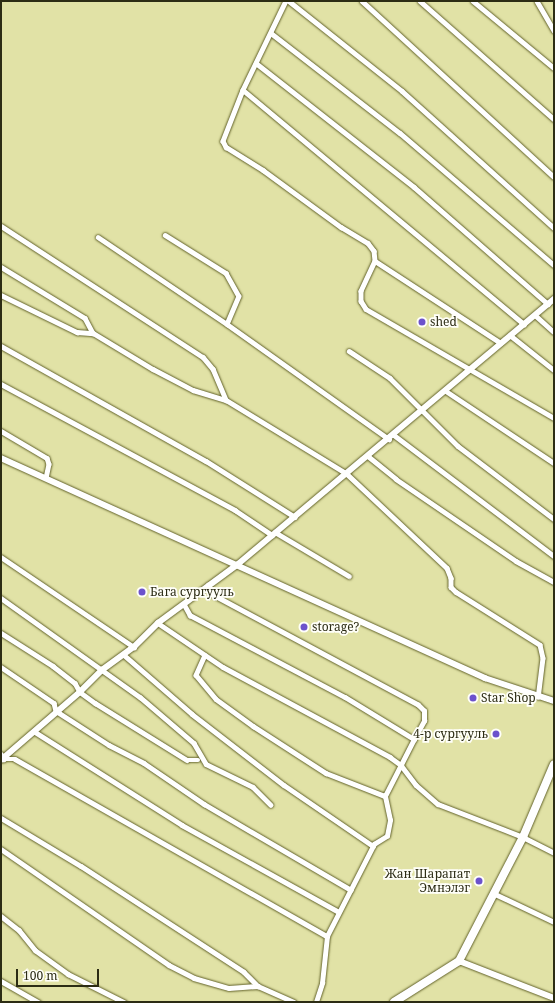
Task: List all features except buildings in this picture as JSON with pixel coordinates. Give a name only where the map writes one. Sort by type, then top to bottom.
[{"type":"highway","points":[[394,1002],[459,961],[523,837],[554,764]]},
{"type":"main road","points":[[459,961],[554,998]]},
{"type":"street","points":[[286,1],[243,90],[223,141],[226,147],[263,170],[341,228],[361,237],[374,251],[375,261],[361,291],[361,301],[366,309],[554,418]]},
{"type":"street","points":[[289,1],[402,91],[554,228]]},
{"type":"street","points":[[362,1],[554,177]]},
{"type":"street","points":[[420,1],[554,119]]},
{"type":"street","points":[[473,1],[554,68]]},
{"type":"street","points":[[537,1],[554,31]]},
{"type":"street","points":[[271,33],[400,133],[554,265]]},
{"type":"street","points":[[256,63],[414,187],[548,304]]},
{"type":"street","points":[[243,90],[524,324]]},
{"type":"street","points":[[1,226],[203,357],[213,369],[226,400]]},
{"type":"street","points":[[165,235],[226,273],[239,296],[226,324]]},
{"type":"street","points":[[98,237],[391,437],[554,556]]},
{"type":"street","points":[[375,261],[501,344]]},
{"type":"street","points":[[1,267],[85,318],[94,333]]},
{"type":"street","points":[[1,295],[77,332],[94,333],[175,381],[226,400],[347,474],[447,568],[451,578],[451,587],[456,592],[540,645],[543,658],[538,697]]},
{"type":"street","points":[[2,758],[35,732],[56,711],[80,692],[102,670],[134,647],[158,623],[237,565],[424,410],[469,369],[554,299]]},
{"type":"street","points":[[535,315],[554,332]]},
{"type":"street","points":[[510,336],[554,370]]},
{"type":"street","points":[[1,346],[206,461],[295,516]]},
{"type":"street","points":[[349,350],[390,378],[424,410],[458,446],[554,519]]},
{"type":"street","points":[[1,384],[235,510],[273,534],[349,576]]},
{"type":"street","points":[[446,391],[554,463]]},
{"type":"street","points":[[1,431],[47,458],[49,464],[46,478]]},
{"type":"street","points":[[368,456],[396,479],[516,561],[554,582]]},
{"type":"street","points":[[1,458],[485,678],[538,697],[554,701]]},
{"type":"street","points":[[1,557],[134,647]]},
{"type":"street","points":[[208,585],[213,595],[418,705],[424,711],[424,721],[385,796],[390,820],[387,836],[373,846],[327,936],[322,983],[316,1002]]},
{"type":"street","points":[[1,598],[140,697],[194,743],[206,764],[253,787],[271,805]]},
{"type":"street","points":[[184,604],[190,615],[345,697],[414,740]]},
{"type":"street","points":[[158,623],[223,667],[390,756],[401,765],[416,785],[438,804],[523,837],[554,853]]},
{"type":"street","points":[[1,633],[53,666],[75,683],[80,692],[187,760],[198,760]]},
{"type":"street","points":[[124,655],[192,714],[284,786],[373,846]]},
{"type":"street","points":[[205,655],[196,675],[216,699],[253,726],[326,773],[385,796]]},
{"type":"street","points":[[1,667],[54,703],[56,711],[109,745],[177,784],[204,804],[289,852],[351,890]]},
{"type":"street","points":[[35,732],[182,825],[338,912]]},
{"type":"street","points":[[2,758],[16,759],[327,936]]},
{"type":"street","points":[[1,818],[81,866],[244,972],[258,986],[294,1002]]},
{"type":"street","points":[[1,849],[169,965],[194,978],[229,988],[258,986]]},
{"type":"street","points":[[493,893],[554,922]]},
{"type":"street","points":[[1,916],[19,930],[35,950],[68,974],[124,1002]]},
{"type":"street","points":[[1,981],[38,1002]]},
{"type":"place","name":"shed","points":[[422,322]]},
{"type":"place","name":"Бага сургууль","points":[[142,592]]},
{"type":"place","name":"storage?","points":[[304,627]]},
{"type":"place","name":"Star Shop","points":[[473,698]]},
{"type":"place","name":"4-р сургууль","points":[[496,734]]},
{"type":"place","name":"Жан Шарапат Эмнэлэг","points":[[479,881]]}]
